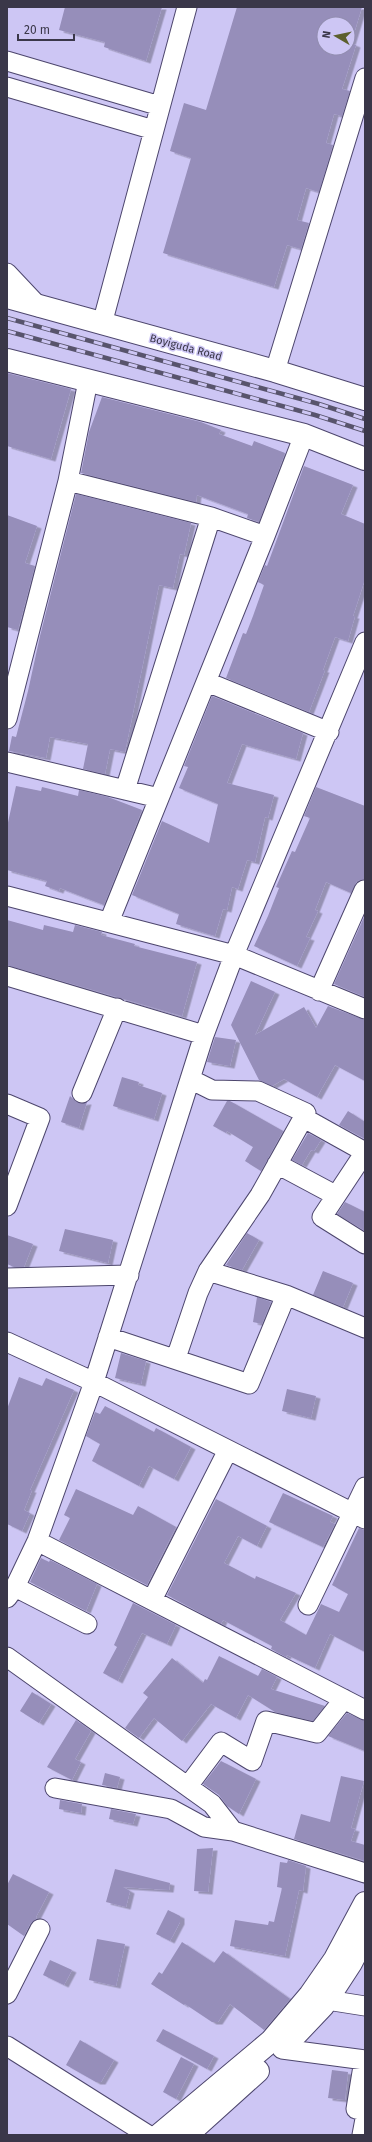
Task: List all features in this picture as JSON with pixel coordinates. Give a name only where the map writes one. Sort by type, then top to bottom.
[{"type":"main road","name":"Boyiguda Road","points":[[7,297],[275,371],[365,399]]},
{"type":"main road","points":[[7,360],[304,435],[365,460]]},
{"type":"main road","points":[[159,2135],[271,2041],[310,1995],[336,1958],[365,1903]]},
{"type":"main road","points":[[193,2134],[282,2049],[327,2000],[358,1963],[365,1936]]},
{"type":"street","points":[[102,324],[187,7]]},
{"type":"street","points":[[7,61],[160,106]]},
{"type":"street","points":[[275,371],[365,78]]},
{"type":"street","points":[[7,87],[154,130]]},
{"type":"street","points":[[7,273],[39,307]]},
{"type":"street","points":[[7,719],[68,481],[88,381]]},
{"type":"street","points":[[109,922],[207,682],[304,435]]},
{"type":"street","points":[[68,481],[211,517],[265,536]]},
{"type":"street","points":[[125,790],[211,517]]},
{"type":"street","points":[[87,1624],[11,1593],[37,1541],[94,1382],[204,1035],[234,955],[329,732],[361,662],[365,642]]},
{"type":"street","points":[[207,682],[329,732]]},
{"type":"street","points":[[7,762],[159,798]]},
{"type":"street","points":[[319,991],[364,890]]},
{"type":"street","points":[[7,896],[234,955],[319,991],[365,1008]]},
{"type":"street","points":[[7,976],[204,1035]]},
{"type":"street","points":[[82,1093],[117,1008]]},
{"type":"street","points":[[176,1358],[198,1293],[208,1271],[260,1195],[306,1113],[258,1091],[212,1090],[190,1079]]},
{"type":"street","points":[[7,1104],[40,1118],[7,1206]]},
{"type":"street","points":[[304,1118],[365,1152],[322,1217],[365,1244]]},
{"type":"street","points":[[277,1164],[336,1195]]},
{"type":"street","points":[[208,1271],[286,1295],[365,1328]]},
{"type":"street","points":[[7,1278],[129,1274]]},
{"type":"street","points":[[108,1337],[176,1358],[249,1384],[286,1295]]},
{"type":"street","points":[[7,1342],[94,1382],[358,1516]]},
{"type":"street","points":[[152,1600],[228,1450]]},
{"type":"street","points":[[308,1606],[358,1516],[365,1487]]},
{"type":"street","points":[[37,1541],[365,1710]]},
{"type":"street","points":[[7,1657],[212,1804],[233,1831]]},
{"type":"street","points":[[188,1786],[221,1742],[252,1761],[266,1721],[317,1733],[344,1699]]},
{"type":"street","points":[[56,1788],[171,1809],[204,1827],[233,1831],[365,1873]]},
{"type":"street","points":[[7,1994],[40,1929]]},
{"type":"street","points":[[327,2000],[365,2006]]},
{"type":"street","points":[[7,2046],[148,2135]]},
{"type":"street","points":[[282,2049],[364,2060],[356,2109],[365,2111]]},
{"type":"street","points":[[362,2135],[365,2119]]},
{"type":"building","points":[[65,7],[162,7],[146,61],[104,47],[105,42],[59,30]]},
{"type":"building","points":[[237,7],[362,7],[356,27],[356,16],[316,16],[316,56],[352,56],[342,89],[350,91],[342,116],[334,114],[326,143],[333,145],[319,192],[306,188],[297,220],[309,223],[301,249],[287,245],[274,287],[163,253],[191,158],[170,151],[184,103],[206,110]]},
{"type":"building","points":[[7,373],[71,389],[51,459],[7,446]]},
{"type":"building","points":[[102,397],[201,422],[221,430],[219,434],[252,446],[254,441],[285,453],[259,522],[247,518],[248,514],[197,495],[196,502],[81,473],[89,432]]},
{"type":"building","points":[[304,466],[353,485],[341,514],[365,524],[365,579],[353,616],[355,616],[348,641],[335,637],[323,670],[325,670],[309,712],[226,678],[243,633],[246,634],[253,616],[264,585],[258,582],[265,565],[267,566]]},
{"type":"building","points":[[76,494],[191,523],[184,555],[180,554],[173,588],[159,585],[125,752],[110,749],[105,774],[83,769],[88,744],[50,737],[46,758],[9,751],[12,736],[16,737],[28,691],[40,636]]},
{"type":"building","points":[[7,515],[37,526],[25,563],[35,566],[18,630],[7,627]]},
{"type":"building","points":[[212,696],[303,733],[296,759],[242,744],[227,783],[274,795],[268,818],[265,817],[255,862],[247,860],[238,889],[232,887],[227,910],[223,909],[215,936],[176,924],[179,914],[132,895],[162,821],[209,843],[218,804],[179,788],[188,767],[184,766]]},
{"type":"building","points":[[16,786],[41,791],[42,787],[78,796],[79,790],[108,797],[142,810],[104,905],[60,888],[59,891],[45,886],[47,881],[7,870],[7,827]]},
{"type":"building","points":[[316,787],[365,806],[365,879],[357,881],[351,893],[326,882],[315,910],[318,911],[306,937],[310,938],[297,966],[254,946],[279,888],[276,887],[292,851],[295,852],[310,818],[304,816]]},
{"type":"building","points":[[365,915],[365,997],[334,984]]},
{"type":"building","points":[[7,920],[43,930],[44,925],[73,932],[75,925],[102,932],[101,935],[135,944],[134,946],[197,962],[182,1016],[7,965]]},
{"type":"building","points":[[251,981],[275,992],[255,1035],[304,1007],[316,1028],[328,1006],[365,1020],[365,1081],[335,1065],[317,1097],[284,1079],[272,1086],[259,1080],[231,1025]]},
{"type":"building","points":[[215,1037],[236,1040],[230,1066],[207,1062]]},
{"type":"building","points":[[122,1077],[139,1082],[138,1085],[162,1093],[154,1119],[113,1106]]},
{"type":"building","points":[[70,1096],[78,1103],[87,1102],[79,1128],[61,1122]]},
{"type":"building","points":[[227,1101],[230,1101],[283,1131],[261,1171],[245,1161],[253,1147],[227,1131],[226,1133],[213,1126]]},
{"type":"building","points":[[348,1111],[365,1122],[365,1139],[339,1125]]},
{"type":"building","points":[[308,1133],[321,1140],[314,1151],[311,1150],[302,1165],[292,1160]]},
{"type":"building","points":[[345,1202],[365,1212],[365,1231],[337,1214]]},
{"type":"building","points":[[65,1229],[113,1240],[108,1263],[59,1251]]},
{"type":"building","points":[[247,1233],[259,1240],[242,1270],[226,1265]]},
{"type":"building","points":[[7,1235],[33,1244],[24,1267],[14,1267],[7,1264]]},
{"type":"building","points":[[323,1271],[353,1283],[343,1307],[313,1295]]},
{"type":"building","points":[[257,1297],[271,1302],[262,1324],[253,1322]]},
{"type":"building","points":[[121,1353],[146,1361],[141,1384],[115,1378]]},
{"type":"building","points":[[19,1377],[42,1386],[46,1378],[74,1390],[30,1490],[32,1490],[24,1510],[30,1513],[22,1531],[7,1524],[7,1409]]},
{"type":"building","points":[[287,1389],[316,1396],[311,1418],[282,1411]]},
{"type":"building","points":[[105,1406],[154,1432],[156,1428],[191,1447],[174,1479],[149,1466],[139,1486],[92,1461],[100,1444],[86,1436],[95,1412],[100,1414]]},
{"type":"building","points":[[76,1489],[133,1515],[138,1506],[176,1527],[147,1585],[59,1540],[70,1518],[64,1515]]},
{"type":"building","points":[[283,1493],[333,1516],[330,1522],[335,1524],[323,1547],[269,1522]]},
{"type":"building","points":[[216,1499],[267,1526],[257,1546],[238,1536],[224,1563],[255,1579],[256,1576],[296,1593],[280,1620],[306,1635],[321,1604],[339,1612],[348,1594],[332,1585],[359,1528],[365,1530],[365,1652],[330,1634],[315,1668],[287,1655],[286,1657],[271,1649],[272,1646],[223,1620],[221,1624],[167,1595]]},
{"type":"building","points":[[41,1558],[49,1562],[50,1560],[97,1584],[86,1611],[30,1582]]},
{"type":"building","points":[[133,1603],[176,1625],[167,1644],[142,1633],[118,1681],[103,1673],[117,1647],[114,1645]]},
{"type":"building","points":[[219,1656],[258,1676],[262,1669],[277,1677],[271,1689],[325,1706],[313,1721],[275,1712],[248,1695],[236,1718],[211,1704],[182,1741],[154,1718],[139,1738],[125,1728],[148,1697],[143,1693],[172,1658],[203,1683],[205,1679],[207,1680]]},
{"type":"building","points":[[32,1692],[51,1704],[39,1723],[20,1711]]},
{"type":"building","points":[[347,1713],[365,1721],[365,1751],[328,1736]]},
{"type":"building","points":[[76,1720],[91,1731],[75,1759],[81,1762],[72,1780],[47,1767]]},
{"type":"building","points":[[221,1761],[256,1779],[239,1814],[227,1806],[219,1795],[203,1784]]},
{"type":"building","points":[[105,1773],[120,1777],[117,1788],[102,1785]]},
{"type":"building","points":[[341,1776],[364,1781],[351,1828],[355,1829],[351,1841],[365,1845],[365,1861],[294,1839],[301,1814],[330,1822]]},
{"type":"building","points":[[60,1800],[82,1804],[81,1813],[59,1809]]},
{"type":"building","points":[[111,1809],[136,1814],[133,1824],[109,1819]]},
{"type":"building","points":[[213,1848],[208,1892],[194,1891],[197,1849]]},
{"type":"building","points":[[288,1860],[306,1866],[303,1891],[299,1890],[285,1956],[230,1946],[235,1920],[268,1925],[269,1921],[274,1922],[282,1888],[277,1887],[280,1862],[287,1863]]},
{"type":"building","points":[[115,1869],[170,1883],[169,1890],[123,1887],[130,1891],[126,1907],[106,1902]]},
{"type":"building","points":[[13,1874],[49,1892],[36,1917],[37,1918],[30,1924],[24,1936],[7,1924],[7,1885]]},
{"type":"building","points":[[168,1910],[180,1916],[180,1922],[170,1941],[156,1934]]},
{"type":"building","points":[[97,1939],[125,1944],[116,1986],[89,1980]]},
{"type":"building","points":[[182,1942],[214,1963],[223,1951],[290,1999],[264,2030],[230,2004],[218,2022],[212,2022],[151,1984],[159,1972],[162,1974]]},
{"type":"building","points":[[50,1960],[72,1970],[64,1985],[43,1975]]},
{"type":"building","points":[[163,2029],[214,2056],[207,2069],[156,2041]]},
{"type":"building","points":[[80,2040],[114,2060],[101,2082],[96,2082],[66,2065]]},
{"type":"building","points":[[181,2057],[194,2064],[176,2099],[163,2092]]},
{"type":"building","points":[[332,2070],[348,2072],[345,2100],[328,2098]]},
{"type":"railway","points":[[7,318],[319,404],[365,419]]},
{"type":"railway","points":[[7,331],[315,415],[365,431]]}]
